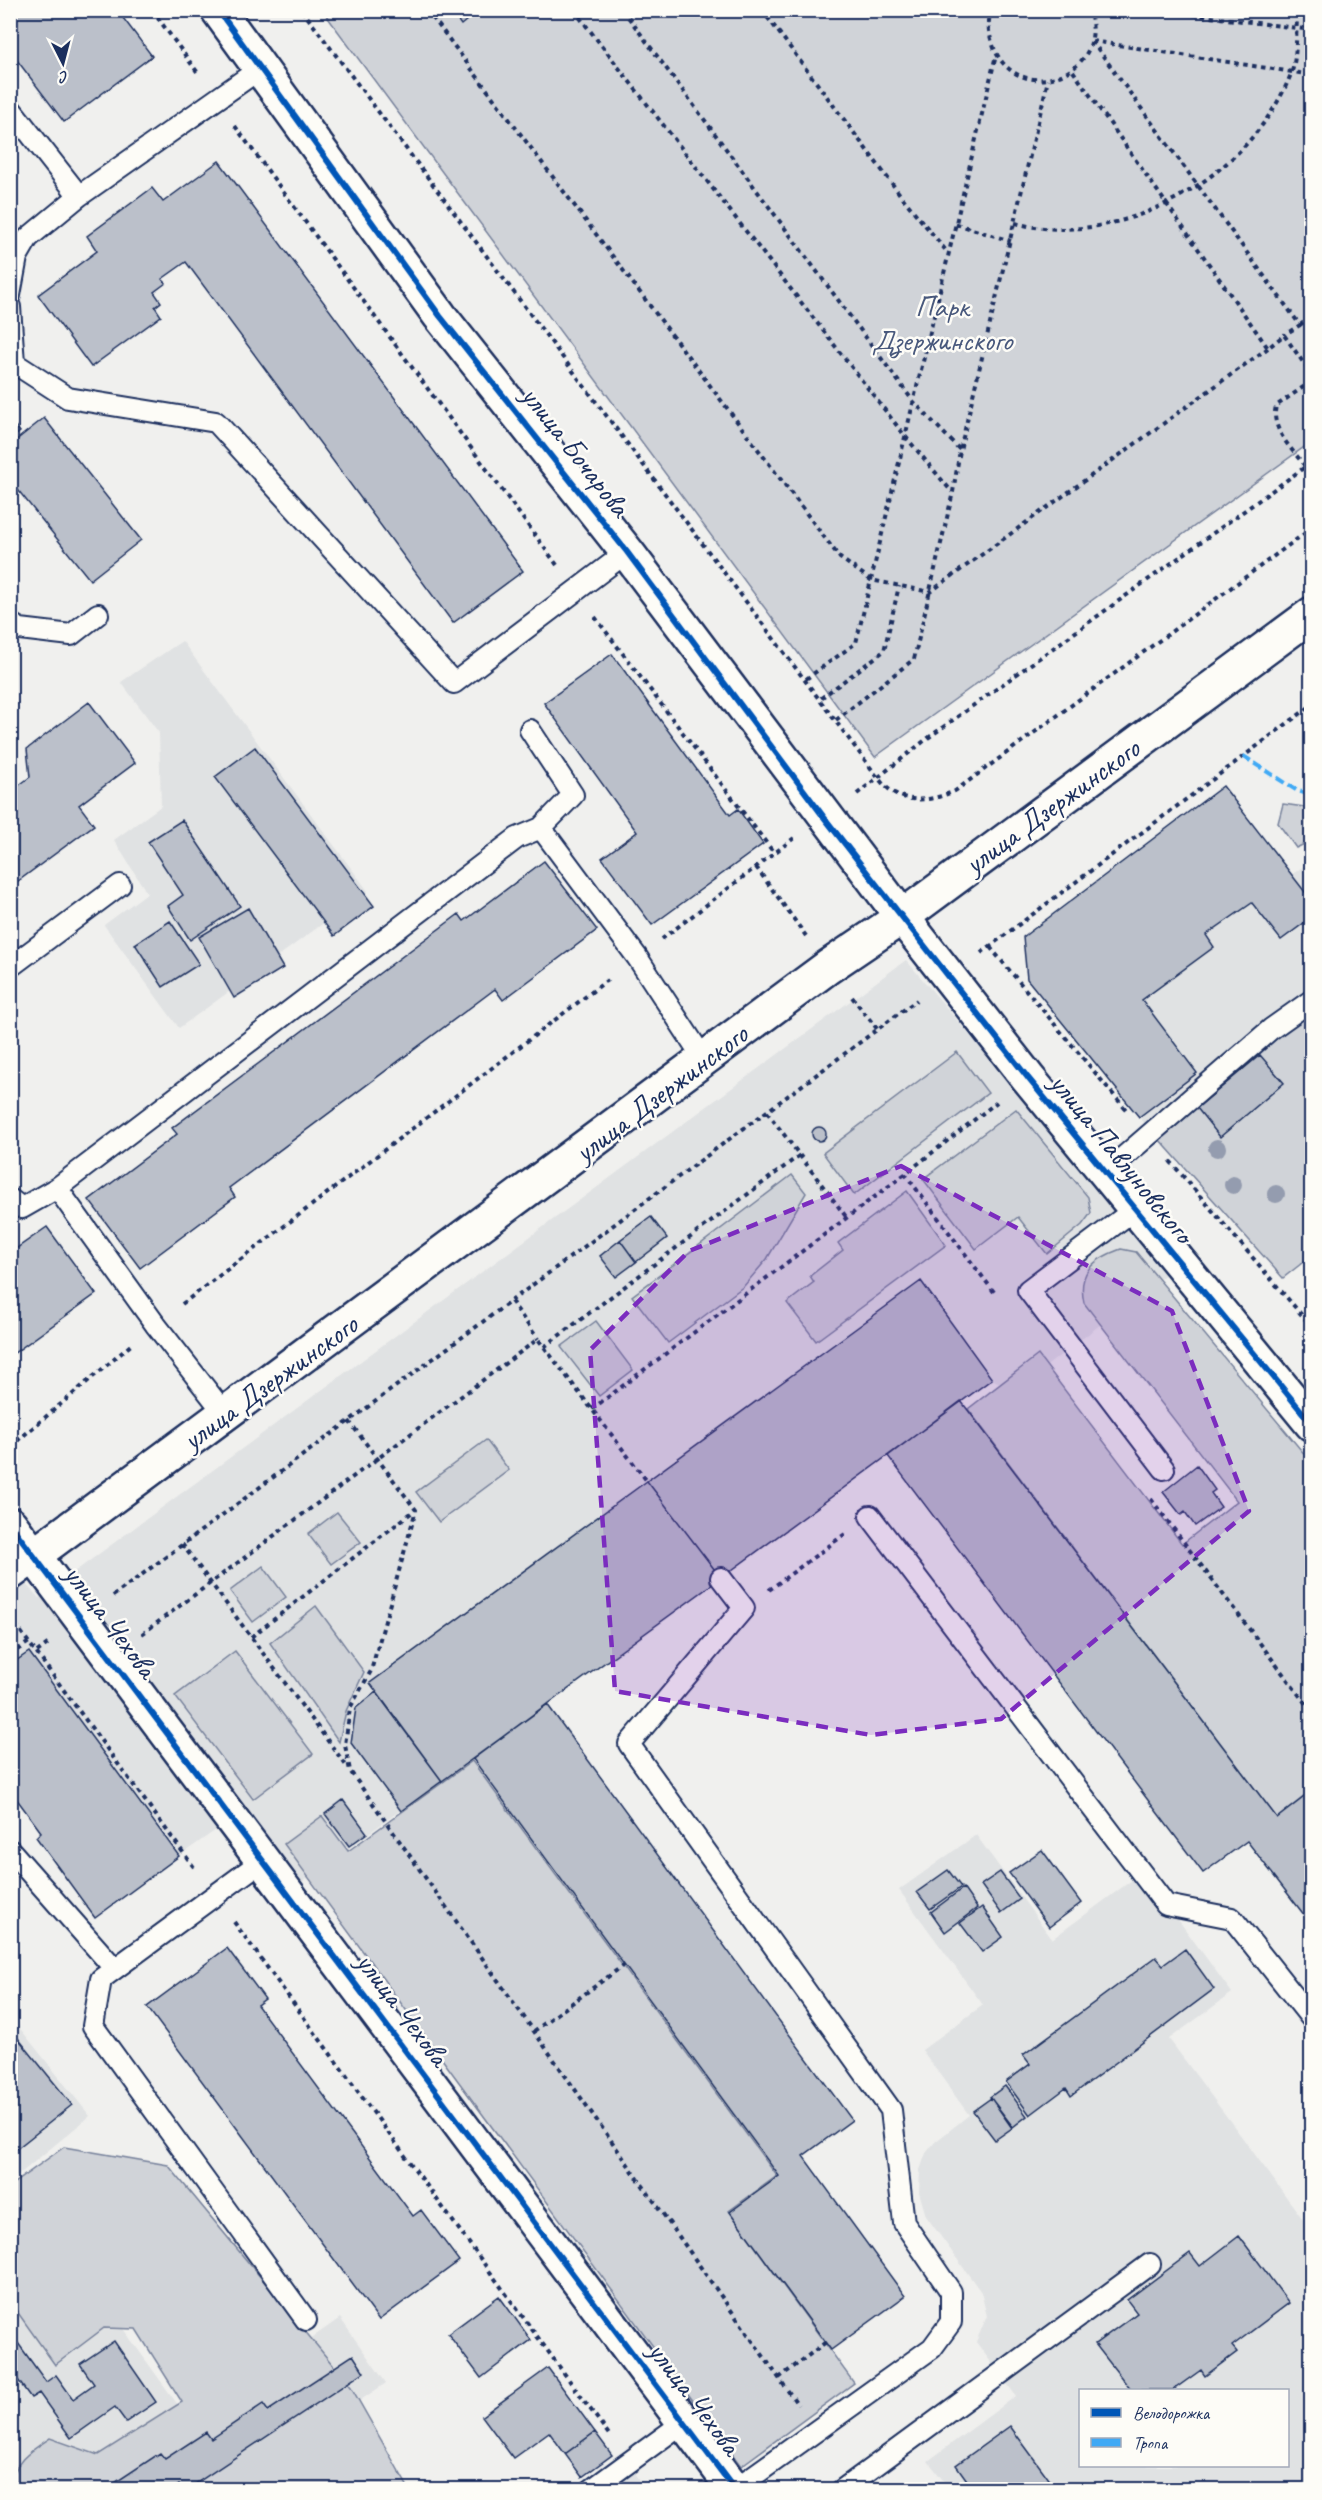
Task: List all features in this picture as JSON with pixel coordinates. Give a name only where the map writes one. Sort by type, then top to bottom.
[{"type":"street","name":"улица Бочарова","points":[[218,10],[440,316],[627,552],[902,917]]},
{"type":"street","name":"улица Дзержинского","points":[[22,1565],[705,1061],[828,967],[902,917],[1311,614]]},
{"type":"street","name":"улица Павлуновского","points":[[902,917],[1105,1173],[1311,1424]]},
{"type":"street","name":"улица Чехова","points":[[10,1524],[22,1565],[81,1619],[735,2489]]},
{"type":"lane","points":[[10,295],[14,260],[28,238],[78,196],[261,68]]},
{"type":"lane","points":[[10,108],[78,196]]},
{"type":"lane","points":[[10,307],[12,365],[68,398],[216,422],[454,683],[627,552]]},
{"type":"lane","points":[[10,623],[20,629],[71,635],[98,614]]},
{"type":"lane","points":[[10,1199],[22,1208],[57,1188],[518,838],[540,828],[573,795],[530,730]]},
{"type":"lane","points":[[540,828],[637,957],[705,1061]]},
{"type":"lane","points":[[10,967],[120,885]]},
{"type":"lane","points":[[1105,1173],[1271,1029],[1311,1000]]},
{"type":"lane","points":[[57,1188],[155,1324],[226,1415]]},
{"type":"lane","points":[[1135,1209],[1028,1290],[1164,1469]]},
{"type":"lane","points":[[870,1516],[1166,1905],[1232,1918],[1311,2019]]},
{"type":"lane","points":[[721,1578],[744,1608],[629,1744],[891,2110],[904,2223],[951,2292],[951,2322],[932,2348],[735,2489]]},
{"type":"lane","points":[[10,1850],[114,1968]]},
{"type":"lane","points":[[262,1860],[101,1978],[93,2026],[306,2320]]},
{"type":"lane","points":[[843,2490],[1149,2264]]},
{"type":"lane","points":[[591,2490],[684,2422]]},
{"type":"path","points":[[152,10],[215,100],[576,591],[774,853]]},
{"type":"path","points":[[302,10],[821,698],[887,789],[898,796],[917,801],[938,798],[955,791],[1311,528]]},
{"type":"path","points":[[427,10],[840,558],[871,580],[930,592],[1311,316]]},
{"type":"path","points":[[574,10],[905,436],[953,492]]},
{"type":"path","points":[[623,10],[913,401],[960,450]]},
{"type":"path","points":[[762,10],[902,197],[948,253]]},
{"type":"path","points":[[992,10],[988,29],[996,55],[1009,70],[1028,79],[1048,80],[1072,71],[1083,59],[1092,41],[1092,20],[1089,10]]},
{"type":"path","points":[[1157,10],[1311,30]]},
{"type":"path","points":[[1015,223],[1037,229],[1084,229],[1125,221],[1167,204],[1219,170],[1249,142],[1274,107],[1292,72],[1298,10]]},
{"type":"path","points":[[1092,41],[1311,75]]},
{"type":"path","points":[[1092,41],[1300,325]]},
{"type":"path","points":[[806,679],[856,643],[996,55]]},
{"type":"path","points":[[1072,71],[1268,348]]},
{"type":"path","points":[[836,720],[914,659],[953,492],[960,450],[1048,80]]},
{"type":"path","points":[[956,224],[1011,241]]},
{"type":"path","points":[[1284,335],[1311,375]]},
{"type":"path","points":[[1305,466],[1276,427],[1274,415],[1276,406],[1311,381]]},
{"type":"path","points":[[821,698],[884,651],[899,586]]},
{"type":"path","points":[[37,1653],[949,977],[1311,705]]},
{"type":"path","points":[[767,1112],[847,1218]]},
{"type":"path","points":[[544,1347],[800,1155]]},
{"type":"path","points":[[592,1409],[905,1174]]},
{"type":"path","points":[[511,1301],[646,1481]]},
{"type":"path","points":[[110,1658],[538,1339]]},
{"type":"path","points":[[349,1421],[416,1510]]},
{"type":"path","points":[[10,1430],[19,1441]]},
{"type":"path","points":[[251,1636],[416,1510]]},
{"type":"path","points":[[351,1770],[345,1745],[350,1708],[371,1671],[416,1510]]},
{"type":"path","points":[[744,1608],[835,1541]]},
{"type":"path","points":[[182,1544],[351,1770],[816,2431]]},
{"type":"path","points":[[10,1617],[629,2462]]},
{"type":"path","points":[[10,1655],[29,1642]]},
{"type":"path","points":[[534,2031],[624,1965]]},
{"type":"path","points":[[779,2378],[826,2342]]},
{"type":"highlighted area","points":[[901,1166],[1172,1311],[1249,1511],[1001,1719],[871,1735],[615,1691],[590,1350],[689,1251]]},
{"type":"shaded area","points":[[182,641],[368,891],[179,1028],[104,925],[147,893],[114,840],[161,806],[159,733],[121,682]]},
{"type":"shaded area","points":[[1223,786],[1291,875],[1311,861],[1311,1256],[1283,1278],[1139,1117],[1027,979],[1023,937]]},
{"type":"shaded area","points":[[906,960],[1170,1271],[1014,1391],[992,1379],[273,1903],[216,1830],[179,1856],[30,1652],[11,1665],[10,1568],[39,1598]]},
{"type":"shaded area","points":[[976,1835],[1052,1939],[1143,1872],[1232,1993],[1169,2039],[1311,2230],[1311,2489],[950,2489],[928,2461],[1016,2396],[976,2342],[987,2316],[981,2292],[926,2216],[919,2192],[920,2170],[926,2153],[935,2142],[969,2115],[922,2050],[983,2005],[899,1890]]},
{"type":"shaded area","points":[[10,2016],[90,2116],[11,2181],[10,2181]]},
{"type":"shaded area","points":[[10,2297],[57,2361],[116,2319],[191,2423],[340,2318],[386,2383],[227,2489],[11,2489]]},
{"type":"shaded area","points":[[633,2472],[646,2489],[608,2490]]},
{"type":"green space","name":"Парк Дзержинского","points":[[323,11],[1311,11],[1311,442],[875,757]]},
{"type":"green space","points":[[1283,804],[1311,808],[1311,841],[1296,848],[1278,823]]},
{"type":"green space","points":[[1311,1012],[1311,1256],[1283,1278],[1159,1139],[1269,1043]]},
{"type":"green space","points":[[957,1052],[988,1093],[854,1195],[823,1153]]},
{"type":"green space","points":[[1016,1109],[1088,1197],[1091,1213],[1082,1225],[1047,1254],[1018,1217],[976,1249],[923,1179]]},
{"type":"green space","points":[[792,1175],[806,1193],[767,1259],[744,1286],[668,1343],[632,1296]]},
{"type":"green space","points":[[907,1191],[946,1245],[816,1341],[787,1303],[814,1282],[810,1276],[843,1250],[838,1243]]},
{"type":"green space","points":[[1121,1249],[1136,1252],[1311,1462],[1311,1791],[1277,1818],[968,1409],[1038,1355],[1182,1544],[1237,1501],[1084,1303],[1083,1283],[1089,1268],[1102,1257]]},
{"type":"green space","points":[[596,1321],[633,1370],[599,1396],[561,1347]]},
{"type":"green space","points":[[486,1440],[509,1470],[439,1522],[416,1492]]},
{"type":"green space","points":[[337,1512],[361,1542],[331,1564],[308,1534]]},
{"type":"green space","points":[[263,1566],[286,1597],[253,1622],[230,1591]]},
{"type":"green space","points":[[316,1606],[364,1672],[346,1711],[339,1742],[270,1643]]},
{"type":"green space","points":[[235,1651],[313,1754],[253,1799],[175,1696]]},
{"type":"green space","points":[[472,1761],[777,2176],[729,2211],[854,2383],[741,2466],[284,1844],[322,1816],[348,1851]]},
{"type":"green space","points":[[64,2147],[168,2165],[351,2387],[409,2489],[11,2489],[14,2472],[18,2465],[29,2453],[50,2438],[98,2455],[182,2402],[136,2329],[104,2328],[55,2365],[11,2303],[10,2186]]},
{"type":"building","points":[[10,10],[117,10],[152,56],[64,122],[10,51]]},
{"type":"building","points":[[450,10],[479,10],[461,25]]},
{"type":"building","points":[[219,161],[523,571],[453,623],[186,262],[162,279],[166,283],[154,292],[161,302],[155,307],[161,316],[91,367],[38,295],[97,251],[87,236],[152,188],[163,202]]},
{"type":"building","points":[[44,418],[141,540],[90,580],[10,480],[10,445]]},
{"type":"building","points":[[10,420],[20,432],[10,440]]},
{"type":"building","points":[[612,654],[730,815],[738,809],[763,844],[652,925],[602,858],[637,832],[544,703]]},
{"type":"building","points":[[89,702],[135,763],[79,805],[94,825],[10,887],[10,792],[30,777],[27,749]]},
{"type":"building","points":[[255,747],[374,906],[334,936],[215,777]]},
{"type":"building","points":[[1223,786],[1312,901],[1312,917],[1281,940],[1252,903],[1206,935],[1214,947],[1142,1000],[1197,1073],[1139,1117],[1027,979],[1023,937]]},
{"type":"building","points":[[182,820],[240,906],[190,940],[168,906],[183,895],[148,842]]},
{"type":"building","points":[[544,861],[597,930],[503,1000],[495,989],[229,1188],[235,1197],[140,1268],[89,1200],[177,1134],[172,1128],[459,914],[464,921]]},
{"type":"building","points":[[248,908],[283,968],[234,998],[199,937]]},
{"type":"building","points":[[170,921],[199,964],[163,987],[135,944]]},
{"type":"building","points":[[1260,1055],[1284,1083],[1220,1137],[1197,1108]]},
{"type":"building","points":[[816,1127],[822,1127],[826,1134],[822,1141],[816,1141],[812,1137],[812,1131]]},
{"type":"building","points":[[651,1217],[667,1238],[636,1262],[620,1240]]},
{"type":"building","points":[[47,1227],[96,1294],[10,1356],[10,1253]]},
{"type":"building","points":[[620,1240],[636,1262],[616,1277],[600,1256]]},
{"type":"building","points":[[921,1281],[992,1379],[721,1578],[647,1481]]},
{"type":"building","points":[[961,1401],[1277,1818],[1312,1791],[1312,1925],[1247,1841],[1203,1873],[888,1456]]},
{"type":"building","points":[[1197,1465],[1215,1490],[1211,1493],[1221,1507],[1195,1526],[1185,1512],[1181,1515],[1163,1492]]},
{"type":"building","points":[[647,1481],[721,1578],[442,1781],[370,1683]]},
{"type":"building","points":[[29,1652],[179,1856],[95,1918],[36,1837],[41,1832],[10,1790],[10,1665]]},
{"type":"building","points":[[376,1692],[442,1781],[401,1811],[351,1743],[356,1708]]},
{"type":"building","points":[[547,1704],[852,2120],[803,2156],[905,2296],[831,2350],[730,2212],[779,2176],[473,1759]]},
{"type":"building","points":[[343,1800],[367,1833],[349,1846],[325,1814]]},
{"type":"building","points":[[1042,1850],[1081,1903],[1049,1927],[1009,1873]]},
{"type":"building","points":[[948,1870],[961,1887],[930,1909],[917,1892]]},
{"type":"building","points":[[1000,1872],[1020,1899],[1001,1913],[981,1885]]},
{"type":"building","points":[[963,1888],[977,1908],[945,1932],[931,1912]]},
{"type":"building","points":[[982,1907],[1003,1937],[982,1952],[960,1923]]},
{"type":"building","points":[[227,1948],[265,1999],[257,2005],[413,2216],[421,2210],[459,2261],[379,2320],[147,2007]]},
{"type":"building","points":[[1185,1949],[1214,1989],[1071,2096],[1066,2088],[1030,2115],[1006,2082],[1030,2064],[1023,2055],[1156,1957],[1163,1965]]},
{"type":"building","points":[[17,2037],[72,2105],[10,2154],[10,2042]]},
{"type":"building","points":[[1005,2086],[1027,2116],[1013,2127],[990,2097]]},
{"type":"building","points":[[991,2098],[1012,2128],[995,2140],[973,2111]]},
{"type":"building","points":[[1239,2236],[1289,2303],[1232,2346],[1237,2352],[1205,2376],[1201,2370],[1174,2389],[1130,2389],[1095,2344],[1137,2313],[1127,2300],[1190,2253],[1200,2266]]},
{"type":"building","points":[[499,2296],[531,2340],[481,2378],[448,2334]]},
{"type":"building","points":[[10,2332],[46,2382],[56,2375],[73,2399],[94,2384],[80,2364],[114,2341],[156,2402],[126,2422],[115,2407],[71,2438],[39,2393],[31,2398],[10,2369]]},
{"type":"building","points":[[353,2355],[364,2372],[186,2490],[179,2485],[172,2490],[104,2490],[160,2453],[165,2459],[206,2432],[211,2439],[263,2404],[268,2411]]},
{"type":"building","points":[[548,2368],[595,2432],[565,2454],[549,2432],[513,2458],[482,2416]]},
{"type":"building","points":[[1010,2426],[1057,2490],[974,2490],[956,2465]]},
{"type":"building","points":[[595,2432],[612,2455],[582,2477],[565,2454]]},
{"type":"marked path","points":[[1243,756],[1298,791],[1312,795]]},
{"type":"cycle path","points":[[218,10],[440,316],[627,552],[823,816],[1028,1078],[1312,1424]]},
{"type":"cycle path","points":[[10,1524],[735,2490]]}]
